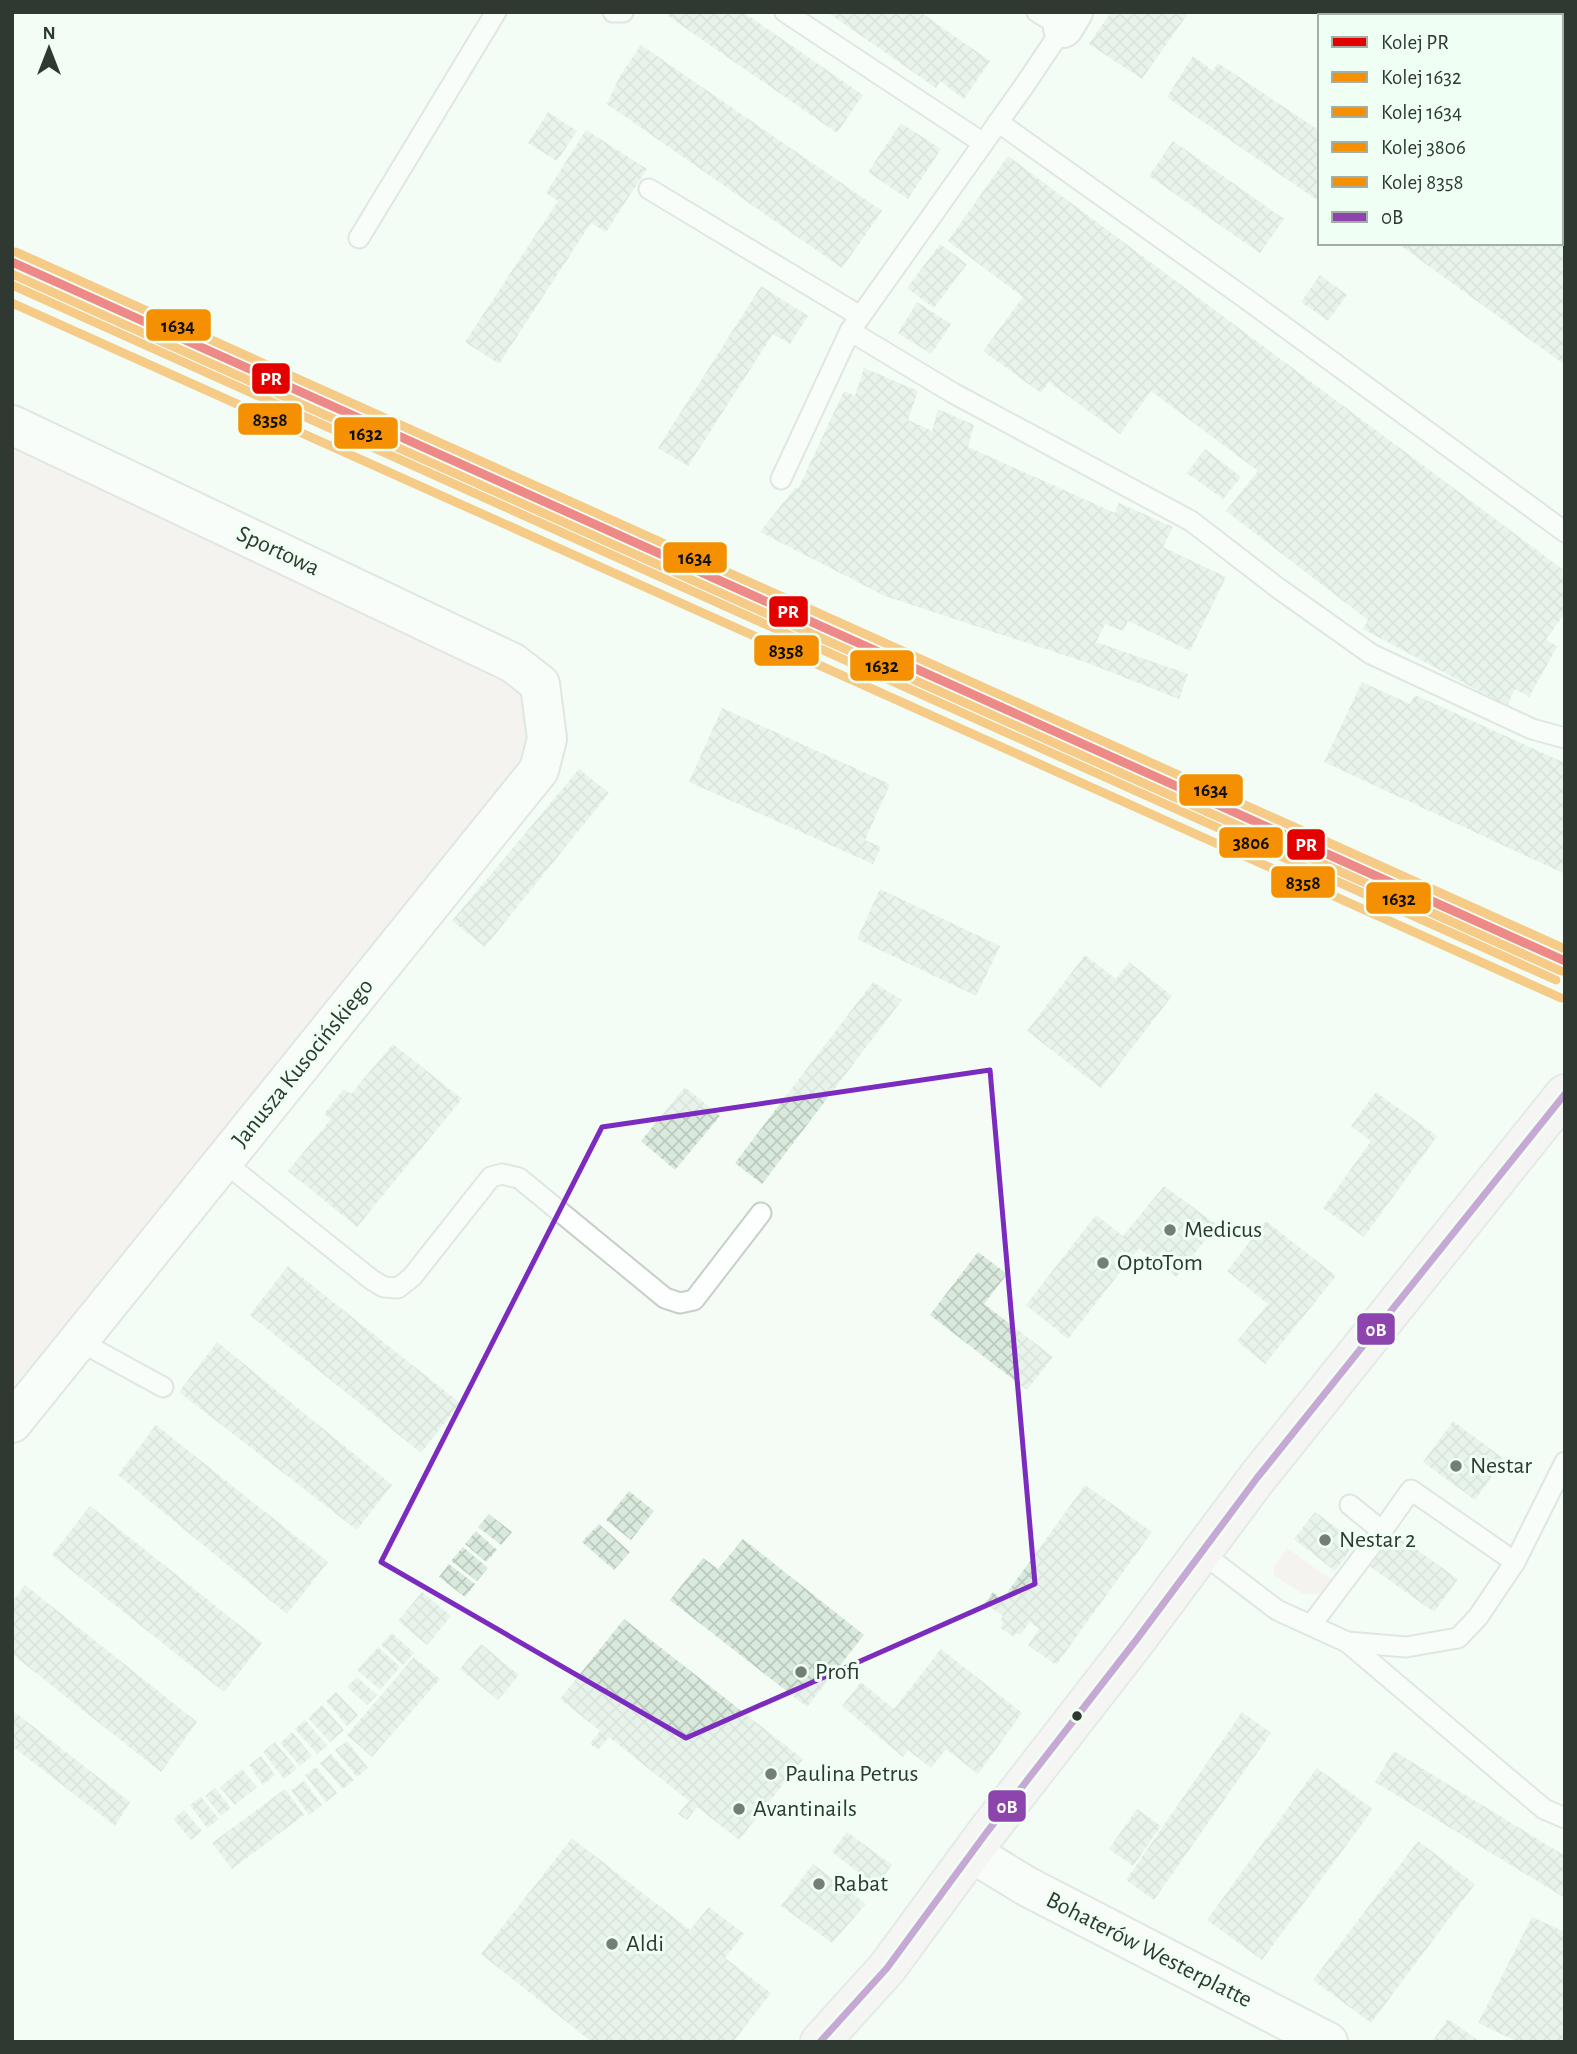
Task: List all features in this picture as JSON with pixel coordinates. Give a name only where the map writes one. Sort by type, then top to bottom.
[{"type":"main road","points":[[820,2042],[887,1968],[1257,1478],[1565,1094]]},
{"type":"main road","points":[[844,2042],[887,1968]]},
{"type":"street","name":"Sportowa","points":[[12,425],[513,663],[540,684]]},
{"type":"street","name":"Janusza Kusocińskiego","points":[[12,1423],[539,770],[547,739],[540,684]]},
{"type":"street","name":"Bohaterów Westerplatte","points":[[972,1853],[1028,1887],[1328,2042]]},
{"type":"lane","points":[[359,238],[496,12]]},
{"type":"lane","points":[[613,12],[623,12]]},
{"type":"lane","points":[[785,12],[983,143]]},
{"type":"lane","points":[[780,479],[855,324],[998,122],[1058,17]]},
{"type":"lane","points":[[998,122],[1245,298],[1565,532]]},
{"type":"lane","points":[[649,189],[855,324],[953,393],[1191,521],[1278,588],[1371,654],[1532,729],[1565,738]]},
{"type":"lane","points":[[224,1162],[384,1287],[398,1288],[411,1277],[491,1177],[502,1174],[519,1178],[665,1298],[680,1303],[694,1300],[761,1213]]},
{"type":"lane","points":[[79,1341],[163,1387]]},
{"type":"lane","points":[[1347,1642],[1406,1647],[1458,1638],[1478,1617],[1516,1562],[1565,1462]]},
{"type":"lane","points":[[1311,1625],[1411,1490],[1516,1562]]},
{"type":"lane","points":[[1350,1506],[1382,1531]]},
{"type":"lane","points":[[1201,1552],[1277,1610],[1347,1642],[1544,1808],[1565,1818]]},
{"type":"highlighted area","points":[[990,1070],[1035,1584],[686,1738],[381,1562],[602,1127]]},
{"type":"shaded area","points":[[12,427],[540,684],[547,739],[12,1423]]},
{"type":"shaded area","points":[[1287,1548],[1333,1581],[1327,1594],[1303,1594],[1274,1575],[1274,1567]]},
{"type":"building","points":[[671,12],[743,12],[863,95],[837,133],[668,16]]},
{"type":"building","points":[[827,12],[920,12],[990,61],[964,99],[940,81],[936,88]]},
{"type":"building","points":[[1111,12],[1189,12],[1142,79],[1089,44]]},
{"type":"building","points":[[1373,12],[1416,14],[1376,14]]},
{"type":"building","points":[[1420,12],[1483,12],[1482,14]]},
{"type":"building","points":[[641,45],[882,211],[842,268],[607,104],[620,76]]},
{"type":"building","points":[[1193,56],[1213,71],[1218,63],[1318,130],[1318,201],[1167,97]]},
{"type":"building","points":[[1563,91],[1565,92],[1565,133],[1563,132]]},
{"type":"building","points":[[548,112],[577,131],[557,161],[528,143]]},
{"type":"building","points":[[901,123],[941,149],[908,199],[868,172]]},
{"type":"building","points":[[586,130],[647,169],[606,232],[591,223],[499,364],[465,342],[558,201],[546,193]]},
{"type":"building","points":[[1173,141],[1284,219],[1260,253],[1149,176]]},
{"type":"building","points":[[1008,156],[1565,571],[1565,613],[1546,639],[1557,647],[1529,697],[1515,689],[1507,706],[1363,629],[1368,620],[1226,511],[1258,471],[1151,391],[1120,434],[1049,382],[1041,393],[983,351],[1023,297],[948,241]]},
{"type":"building","points":[[1563,232],[1565,233],[1565,365],[1400,245],[1563,245]]},
{"type":"building","points":[[940,244],[967,264],[934,308],[907,288]]},
{"type":"building","points":[[1320,275],[1347,295],[1328,321],[1301,302]]},
{"type":"building","points":[[761,286],[808,316],[790,344],[773,334],[688,466],[658,448]]},
{"type":"building","points":[[917,302],[951,324],[931,354],[898,333]]},
{"type":"building","points":[[864,368],[918,391],[908,420],[932,431],[938,409],[974,425],[968,447],[1115,513],[1119,503],[1173,527],[1163,547],[1226,577],[1190,651],[1128,621],[1123,631],[1105,624],[1096,642],[1188,674],[1179,699],[1085,662],[885,596],[760,532],[795,488],[798,489],[844,391],[855,396]]},
{"type":"building","points":[[1205,449],[1241,477],[1223,499],[1187,473]]},
{"type":"building","points":[[1362,682],[1410,704],[1415,695],[1565,763],[1565,874],[1324,762]]},
{"type":"building","points":[[722,708],[890,784],[865,840],[881,847],[873,864],[689,782]]},
{"type":"building","points":[[579,769],[609,793],[485,947],[452,921]]},
{"type":"building","points":[[880,889],[1000,946],[976,996],[857,939]]},
{"type":"building","points":[[1085,955],[1116,979],[1129,962],[1172,996],[1101,1088],[1027,1031]]},
{"type":"building","points":[[873,982],[902,1000],[762,1184],[735,1163]]},
{"type":"building","points":[[393,1044],[462,1099],[357,1227],[288,1171],[331,1119],[324,1114],[344,1089],[351,1094]]},
{"type":"building","points":[[685,1087],[720,1116],[675,1170],[641,1141]]},
{"type":"building","points":[[1376,1092],[1437,1136],[1364,1237],[1323,1208],[1371,1141],[1351,1126]]},
{"type":"building","points":[[1164,1186],[1217,1225],[1176,1277],[1139,1248],[1068,1339],[1026,1305],[1096,1215],[1123,1236]]},
{"type":"building","points":[[1266,1221],[1336,1276],[1265,1364],[1237,1341],[1268,1304],[1227,1271]]},
{"type":"building","points":[[978,1252],[1007,1274],[984,1304],[1053,1357],[1027,1390],[930,1315]]},
{"type":"building","points":[[288,1266],[460,1403],[421,1453],[250,1315]]},
{"type":"building","points":[[217,1342],[392,1485],[357,1530],[179,1392]]},
{"type":"building","points":[[1453,1421],[1504,1459],[1475,1500],[1423,1462]]},
{"type":"building","points":[[156,1425],[328,1562],[287,1614],[118,1475]]},
{"type":"building","points":[[1085,1485],[1152,1532],[1056,1665],[1028,1645],[1039,1629],[1030,1622],[1020,1635],[1017,1632],[1014,1637],[1000,1628],[1003,1616],[985,1603],[993,1592],[1002,1600]]},
{"type":"building","points":[[629,1491],[654,1511],[631,1540],[606,1520]]},
{"type":"building","points":[[90,1506],[262,1643],[224,1692],[52,1555]]},
{"type":"building","name":"Nestar 2","points":[[1315,1512],[1356,1542],[1335,1571],[1294,1539]]},
{"type":"building","points":[[489,1514],[512,1532],[501,1545],[478,1527]]},
{"type":"building","points":[[599,1524],[630,1552],[614,1570],[582,1542]]},
{"type":"building","points":[[476,1531],[497,1550],[486,1562],[465,1544]]},
{"type":"building","points":[[1392,1532],[1458,1579],[1434,1612],[1368,1565]]},
{"type":"building","points":[[743,1539],[864,1635],[807,1707],[670,1600],[703,1558],[718,1569]]},
{"type":"building","points":[[463,1547],[488,1568],[477,1581],[451,1561]]},
{"type":"building","points":[[449,1564],[475,1584],[465,1597],[439,1577]]},
{"type":"building","points":[[25,1585],[197,1722],[161,1772],[12,1654],[12,1602]]},
{"type":"building","points":[[422,1592],[451,1616],[427,1645],[398,1621]]},
{"type":"building","points":[[624,1619],[803,1759],[739,1840],[697,1807],[687,1820],[678,1814],[689,1801],[609,1737],[598,1750],[590,1744],[600,1731],[560,1699]]},
{"type":"building","points":[[392,1633],[414,1653],[403,1665],[381,1645]]},
{"type":"building","points":[[481,1644],[519,1675],[498,1700],[460,1669]]},
{"type":"building","points":[[378,1647],[400,1667],[380,1690],[357,1670]]},
{"type":"building","points":[[941,1649],[1022,1713],[978,1774],[946,1749],[931,1768],[908,1750],[903,1757],[842,1706],[861,1682],[894,1709]]},
{"type":"building","points":[[414,1657],[440,1679],[372,1757],[347,1735]]},
{"type":"building","points":[[357,1677],[377,1695],[367,1705],[347,1687]]},
{"type":"building","points":[[336,1692],[358,1715],[347,1726],[326,1701]]},
{"type":"building","points":[[322,1705],[344,1730],[330,1742],[308,1718]]},
{"type":"building","points":[[12,1710],[130,1802],[115,1826],[12,1746]]},
{"type":"building","points":[[1242,1712],[1271,1733],[1154,1900],[1126,1880]]},
{"type":"building","points":[[305,1720],[327,1745],[317,1754],[295,1729]]},
{"type":"building","points":[[292,1732],[312,1756],[300,1766],[280,1743]]},
{"type":"building","points":[[347,1741],[368,1768],[357,1777],[335,1750]]},
{"type":"building","points":[[275,1742],[297,1769],[284,1779],[263,1752]]},
{"type":"building","points":[[1394,1751],[1565,1856],[1565,1898],[1375,1782]]},
{"type":"building","points":[[331,1754],[354,1780],[343,1789],[320,1763]]},
{"type":"building","points":[[261,1756],[275,1775],[263,1785],[249,1765]]},
{"type":"building","points":[[316,1767],[337,1793],[326,1802],[305,1775]]},
{"type":"building","points":[[1317,1768],[1373,1809],[1262,1960],[1207,1920]]},
{"type":"building","points":[[242,1769],[257,1787],[235,1805],[220,1787]]},
{"type":"building","points":[[304,1781],[322,1805],[309,1815],[291,1790]]},
{"type":"building","points":[[215,1788],[231,1808],[221,1816],[205,1796]]},
{"type":"building","points":[[285,1789],[304,1815],[232,1869],[212,1843]]},
{"type":"building","points":[[201,1797],[219,1819],[207,1828],[190,1805]]},
{"type":"building","points":[[1137,1809],[1161,1826],[1133,1866],[1109,1849]]},
{"type":"building","points":[[184,1810],[202,1831],[191,1840],[173,1819]]},
{"type":"building","points":[[847,1832],[892,1865],[876,1886],[832,1852]]},
{"type":"building","name":"Aldi","points":[[572,1838],[690,1930],[709,1907],[744,1934],[725,1958],[771,1993],[733,2042],[592,2042],[481,1954]]},
{"type":"building","points":[[1418,1841],[1475,1884],[1371,2023],[1313,1980]]},
{"type":"building","name":"Rabat","points":[[813,1864],[866,1904],[832,1943],[781,1906]]},
{"type":"building","points":[[1532,1917],[1565,1932],[1565,2042],[1518,2042],[1478,2023]]},
{"type":"building","points":[[1448,2019],[1478,2040],[1477,2042],[1432,2042]]},
{"type":"rail line","name":"1634","points":[[16,252],[1565,949]]},
{"type":"rail line","name":"PR","points":[[12,262],[1565,961]]},
{"type":"rail line","name":"1632","points":[[12,274],[1561,971]]},
{"type":"rail line","name":"3806","points":[[12,285],[1556,980]]},
{"type":"rail line","name":"8358","points":[[12,303],[1561,998]]},
{"type":"transit line","name":"0B","points":[[820,2042],[887,1968],[987,1832],[1137,1639],[1257,1478],[1565,1094]]},
{"type":"place","name":"Medicus","points":[[1170,1230]]},
{"type":"place","name":"OptoTom","points":[[1103,1263]]},
{"type":"place","name":"Nestar","points":[[1456,1466]]},
{"type":"place","name":"Nestar 2","points":[[1325,1540]]},
{"type":"place","name":"Profi","points":[[801,1672]]},
{"type":"place","name":"Paulina Petrus","points":[[771,1774]]},
{"type":"place","name":"Avantinails","points":[[739,1809]]},
{"type":"place","name":"Rabat","points":[[819,1884]]},
{"type":"place","name":"Aldi","points":[[612,1944]]}]
